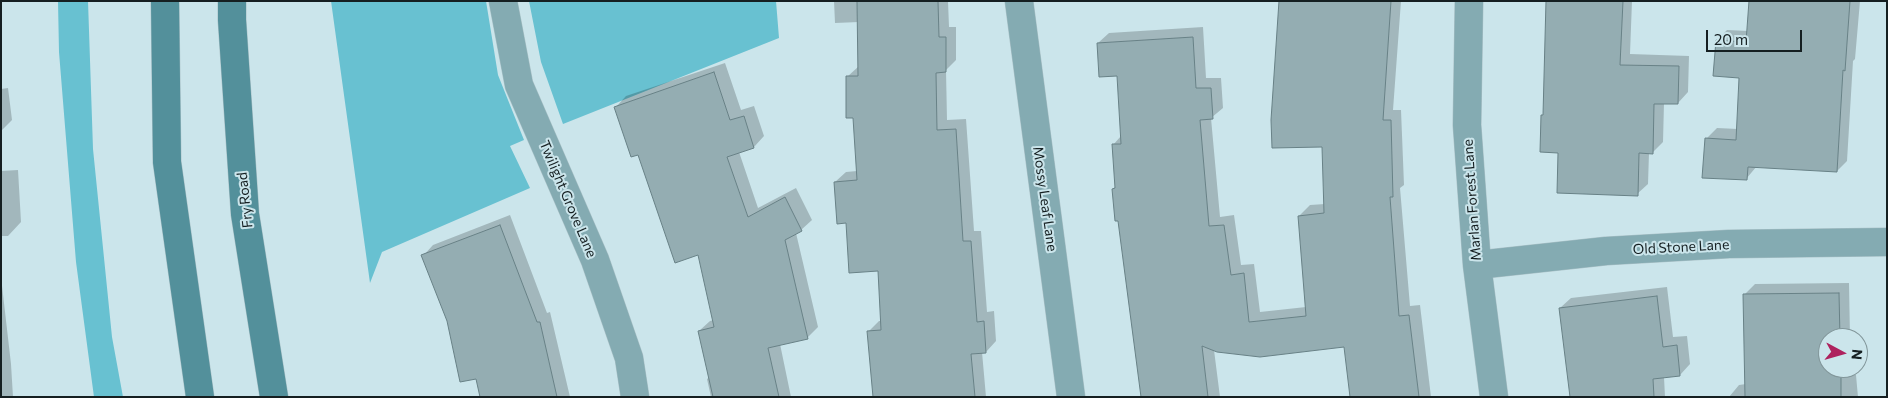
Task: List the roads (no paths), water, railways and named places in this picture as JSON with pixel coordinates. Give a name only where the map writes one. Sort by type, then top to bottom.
[{"type":"main road","points":[[165,1],[167,162],[200,397]]},
{"type":"main road","name":"Fry Road","points":[[232,1],[232,30],[245,214],[274,397]]},
{"type":"street","name":"Twilight Grove Lane","points":[[503,1],[519,85],[595,260],[629,358],[635,397]]},
{"type":"street","name":"Mossy Leaf Lane","points":[[1019,1],[1071,397]]},
{"type":"street","name":"Marlan Forest Lane","points":[[1469,1],[1467,125],[1477,266],[1494,397]]},
{"type":"street","name":"Old Stone Lane","points":[[1477,266],[1616,250],[1729,244],[1887,242]]}]
